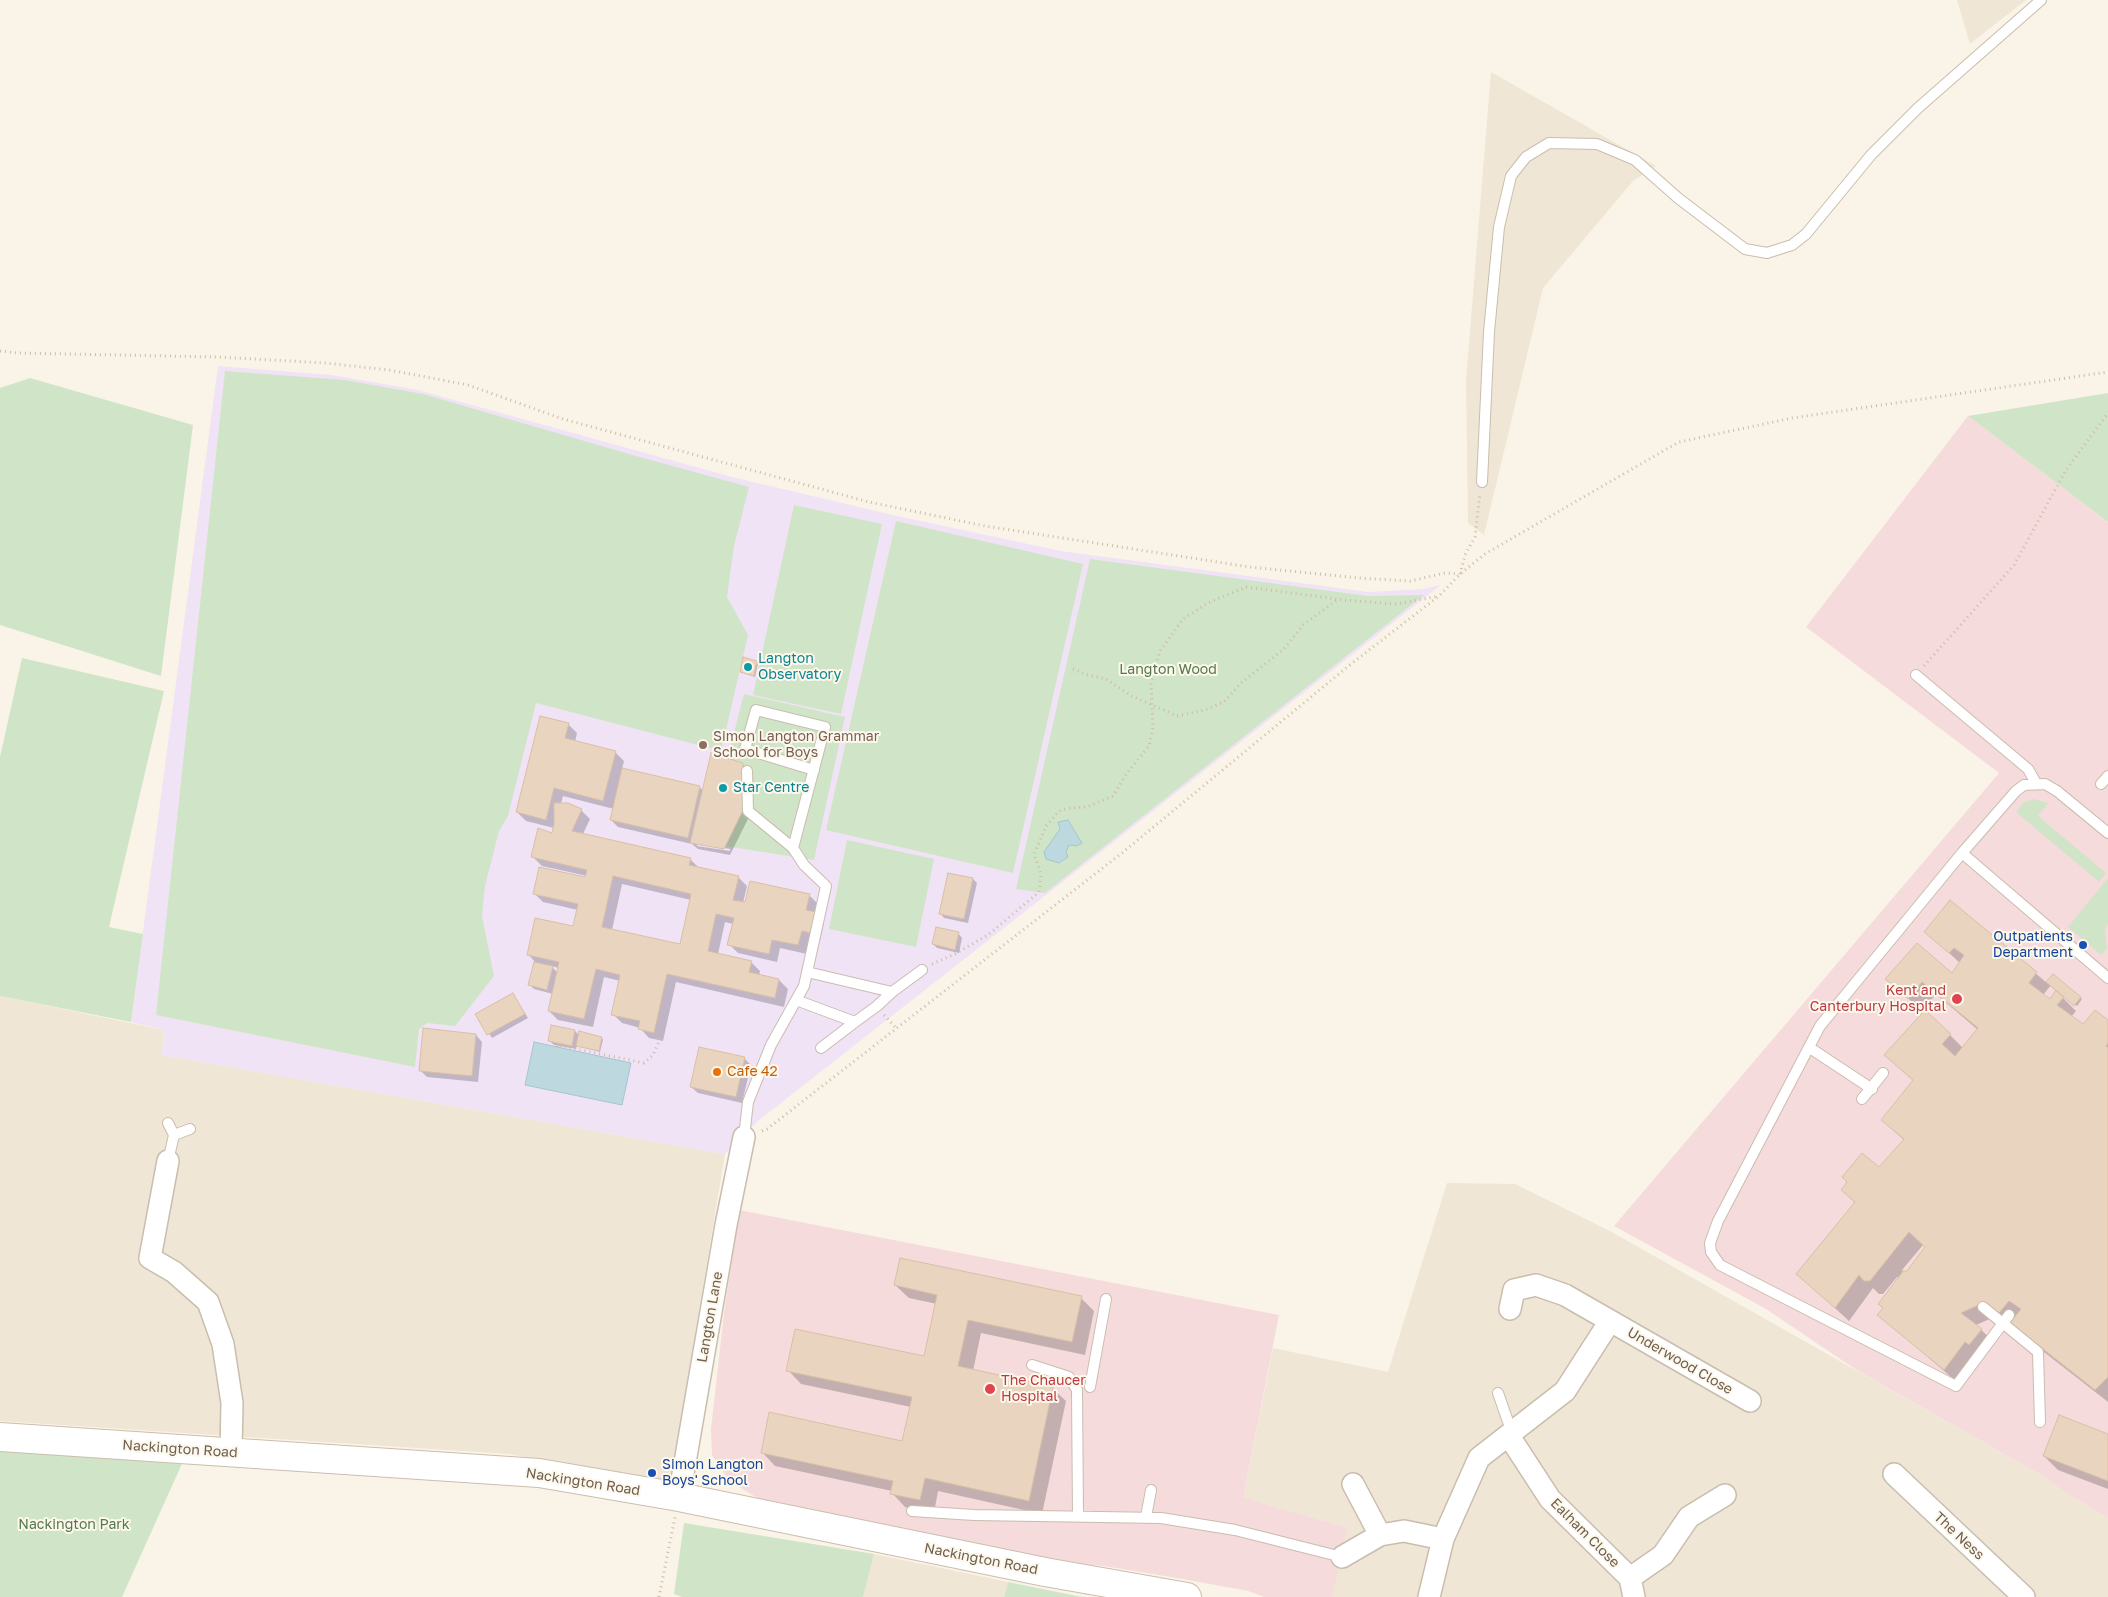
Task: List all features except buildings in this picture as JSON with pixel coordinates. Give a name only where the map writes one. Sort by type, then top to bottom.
[{"type":"main road","name":"Nackington Road","points":[[0,1437],[539,1473],[679,1498],[1045,1572],[1187,1597]]},
{"type":"street","name":"Langton Lane","points":[[679,1498],[726,1225],[744,1137]]},
{"type":"street","points":[[168,1161],[150,1258],[174,1272],[208,1302],[223,1344],[232,1403],[231,1452]]},
{"type":"street","name":"Underwood Close","points":[[1510,1309],[1514,1290],[1536,1286],[1565,1295],[1750,1401]]},
{"type":"street","name":"Underwood Close","points":[[1429,1597],[1443,1539],[1479,1458],[1565,1391],[1610,1321]]},
{"type":"street","name":"Ealham Close","points":[[1511,1434],[1550,1499],[1632,1587],[1663,1554],[1689,1517],[1726,1495]]},
{"type":"street","name":"The Ness","points":[[1894,1474],[2024,1597]]},
{"type":"street","points":[[1353,1484],[1380,1535]]},
{"type":"street","points":[[1342,1557],[1380,1535],[1404,1531],[1443,1539]]},
{"type":"lane","points":[[1482,482],[1489,332],[1499,227],[1511,176],[1526,157],[1549,143],[1597,144],[1635,160],[1678,198],[1745,249],[1767,253],[1792,245],[1806,234],[1872,155],[1918,108],[2041,0]]},
{"type":"lane","points":[[1916,675],[2028,769],[2036,783]]},
{"type":"lane","points":[[793,848],[814,770],[825,727],[756,710],[745,749],[814,770]]},
{"type":"lane","points":[[744,1137],[748,1102],[771,1045],[804,986],[826,886],[804,866],[793,848],[748,811],[747,771]]},
{"type":"lane","points":[[2009,1315],[1956,1386],[1720,1265],[1711,1252],[1710,1243],[1718,1221],[1820,1026],[1962,853],[2016,791],[2024,785],[2045,784],[2057,791],[2108,833]]},
{"type":"lane","points":[[1962,853],[2106,972]]},
{"type":"lane","points":[[821,1048],[922,970]]},
{"type":"lane","points":[[807,972],[892,992]]},
{"type":"lane","points":[[796,1000],[854,1022]]},
{"type":"lane","points":[[1810,1048],[1872,1089]]},
{"type":"lane","points":[[1862,1099],[1883,1073]]},
{"type":"lane","points":[[168,1123],[174,1135],[168,1161]]},
{"type":"lane","points":[[174,1135],[190,1129]]},
{"type":"lane","points":[[1077,1390],[1095,1386],[1103,1337],[1106,1299]]},
{"type":"lane","points":[[1982,1307],[2038,1352],[2040,1422]]},
{"type":"lane","points":[[1032,1365],[1068,1377],[1077,1390],[1078,1516]]},
{"type":"lane","points":[[1498,1393],[1511,1434]]},
{"type":"lane","points":[[1146,1517],[1151,1490]]},
{"type":"lane","points":[[912,1511],[974,1515],[1146,1517],[1234,1530],[1342,1557]]},
{"type":"path","points":[[0,351],[16,353],[218,356],[325,363],[390,370],[468,385],[563,419],[869,502],[985,526],[1213,562],[1319,574],[1410,581],[1445,573],[1460,574]]},
{"type":"path","points":[[744,1137],[767,1129],[1122,853],[1351,664],[1439,596],[1460,574],[1485,554],[1679,442],[1792,418],[2108,372]]},
{"type":"path","points":[[1916,675],[2014,565],[2066,470],[2108,413]]},
{"type":"path","points":[[1460,574],[1465,555],[1474,537],[1482,482]]},
{"type":"path","points":[[922,970],[988,935],[1039,892],[1041,874],[1034,854],[1046,826],[1059,811],[1087,807],[1113,796],[1127,773],[1149,746],[1153,728],[1151,683],[1160,651],[1183,619],[1208,603],[1246,587],[1338,600],[1396,604],[1439,596]]},
{"type":"path","points":[[1073,669],[1084,674],[1106,679],[1153,706],[1177,716],[1205,710],[1224,702],[1241,683],[1284,648],[1302,625],[1338,600]]},
{"type":"path","points":[[556,1047],[557,1045],[644,1062],[653,1055],[661,1037]]},
{"type":"path","points":[[659,1597],[679,1498]]},
{"type":"shaded area","points":[[1957,0],[2026,0],[1970,44]]},
{"type":"shaded area","points":[[1491,72],[1656,166],[1633,181],[1543,288],[1484,535],[1468,523],[1466,380]]},
{"type":"shaded area","name":"Simon Langton Grammar School for Boys","points":[[218,366],[332,375],[418,390],[732,477],[897,516],[1061,551],[1368,592],[1423,589],[1441,585],[758,1121],[725,1154],[162,1055],[164,1030],[131,1022]]},
{"type":"shaded area","name":"Kent and Canterbury Hospital","points":[[1968,416],[2108,522],[2108,1518],[2063,1491],[2041,1475],[1858,1371],[1766,1309],[1614,1226],[1999,773],[1806,627]]},
{"type":"shaded area","points":[[0,996],[164,1030],[162,1055],[725,1154],[670,1484],[509,1454],[0,1421]]},
{"type":"shaded area","points":[[1447,1183],[1515,1184],[1610,1231],[2041,1475],[2063,1491],[2108,1518],[2108,1597],[1332,1597],[1243,1498],[1273,1348],[1388,1372]]},
{"type":"shaded area","name":"The Chaucer Hospital","points":[[739,1210],[1279,1315],[1243,1498],[1347,1528],[1332,1597],[1264,1597],[1248,1591],[1183,1579],[1104,1566],[1057,1562],[764,1502],[729,1481],[712,1455],[711,1429],[724,1313]]},
{"type":"shaded area","points":[[874,1554],[1008,1582],[1004,1597],[863,1597]]},
{"type":"green space","points":[[225,371],[345,380],[423,394],[749,487],[734,546],[727,597],[748,635],[721,751],[536,703],[508,816],[499,831],[485,886],[482,916],[494,976],[455,1026],[427,1023],[419,1029],[415,1067],[156,1015]]},
{"type":"green space","points":[[30,378],[193,425],[161,676],[0,625],[0,388]]},
{"type":"green space","points":[[2108,393],[2108,522],[1968,416]]},
{"type":"green space","points":[[794,505],[882,524],[841,714],[753,695]]},
{"type":"green space","points":[[896,521],[1083,564],[1013,873],[826,830]]},
{"type":"green space","name":"Langton Wood","points":[[1090,559],[1368,596],[1424,595],[1045,893],[1016,889]]},
{"type":"green space","points":[[22,658],[164,691],[109,927],[143,934],[131,1022],[0,996],[0,757]]},
{"type":"green space","points":[[744,694],[845,717],[814,860],[718,845],[723,775]]},
{"type":"green space","points":[[2034,799],[2048,803],[2038,816],[2106,873],[2099,882],[2016,812],[2024,802]]},
{"type":"green space","points":[[847,840],[934,859],[916,947],[829,929]]},
{"type":"green space","points":[[2108,878],[2108,925],[2105,928],[2107,949],[2101,955],[2068,927]]},
{"type":"green space","name":"Nackington Park","points":[[0,1450],[185,1457],[122,1597],[0,1597]]},
{"type":"green space","points":[[684,1523],[874,1554],[863,1597],[682,1597],[674,1594]]},
{"type":"green space","points":[[1008,1582],[1082,1597],[1004,1597]]},
{"type":"water","points":[[1068,820],[1082,843],[1077,846],[1069,845],[1066,852],[1068,857],[1059,863],[1046,859],[1044,852],[1060,829],[1058,822]]},
{"type":"water","points":[[534,1042],[631,1063],[622,1105],[525,1085]]},
{"type":"place","name":"Langton Observatory","points":[[748,667]]},
{"type":"place","name":"Simon Langton Grammar School for Boys","points":[[703,745]]},
{"type":"place","name":"Star Centre","points":[[723,788]]},
{"type":"place","name":"Outpatients Department","points":[[2083,945]]},
{"type":"place","name":"Kent and Canterbury Hospital","points":[[1957,999]]},
{"type":"place","name":"Cafe 42","points":[[717,1072]]},
{"type":"place","name":"The Chaucer Hospital","points":[[990,1389]]},
{"type":"place","name":"Simon Langton Boys' School","points":[[652,1473]]}]
